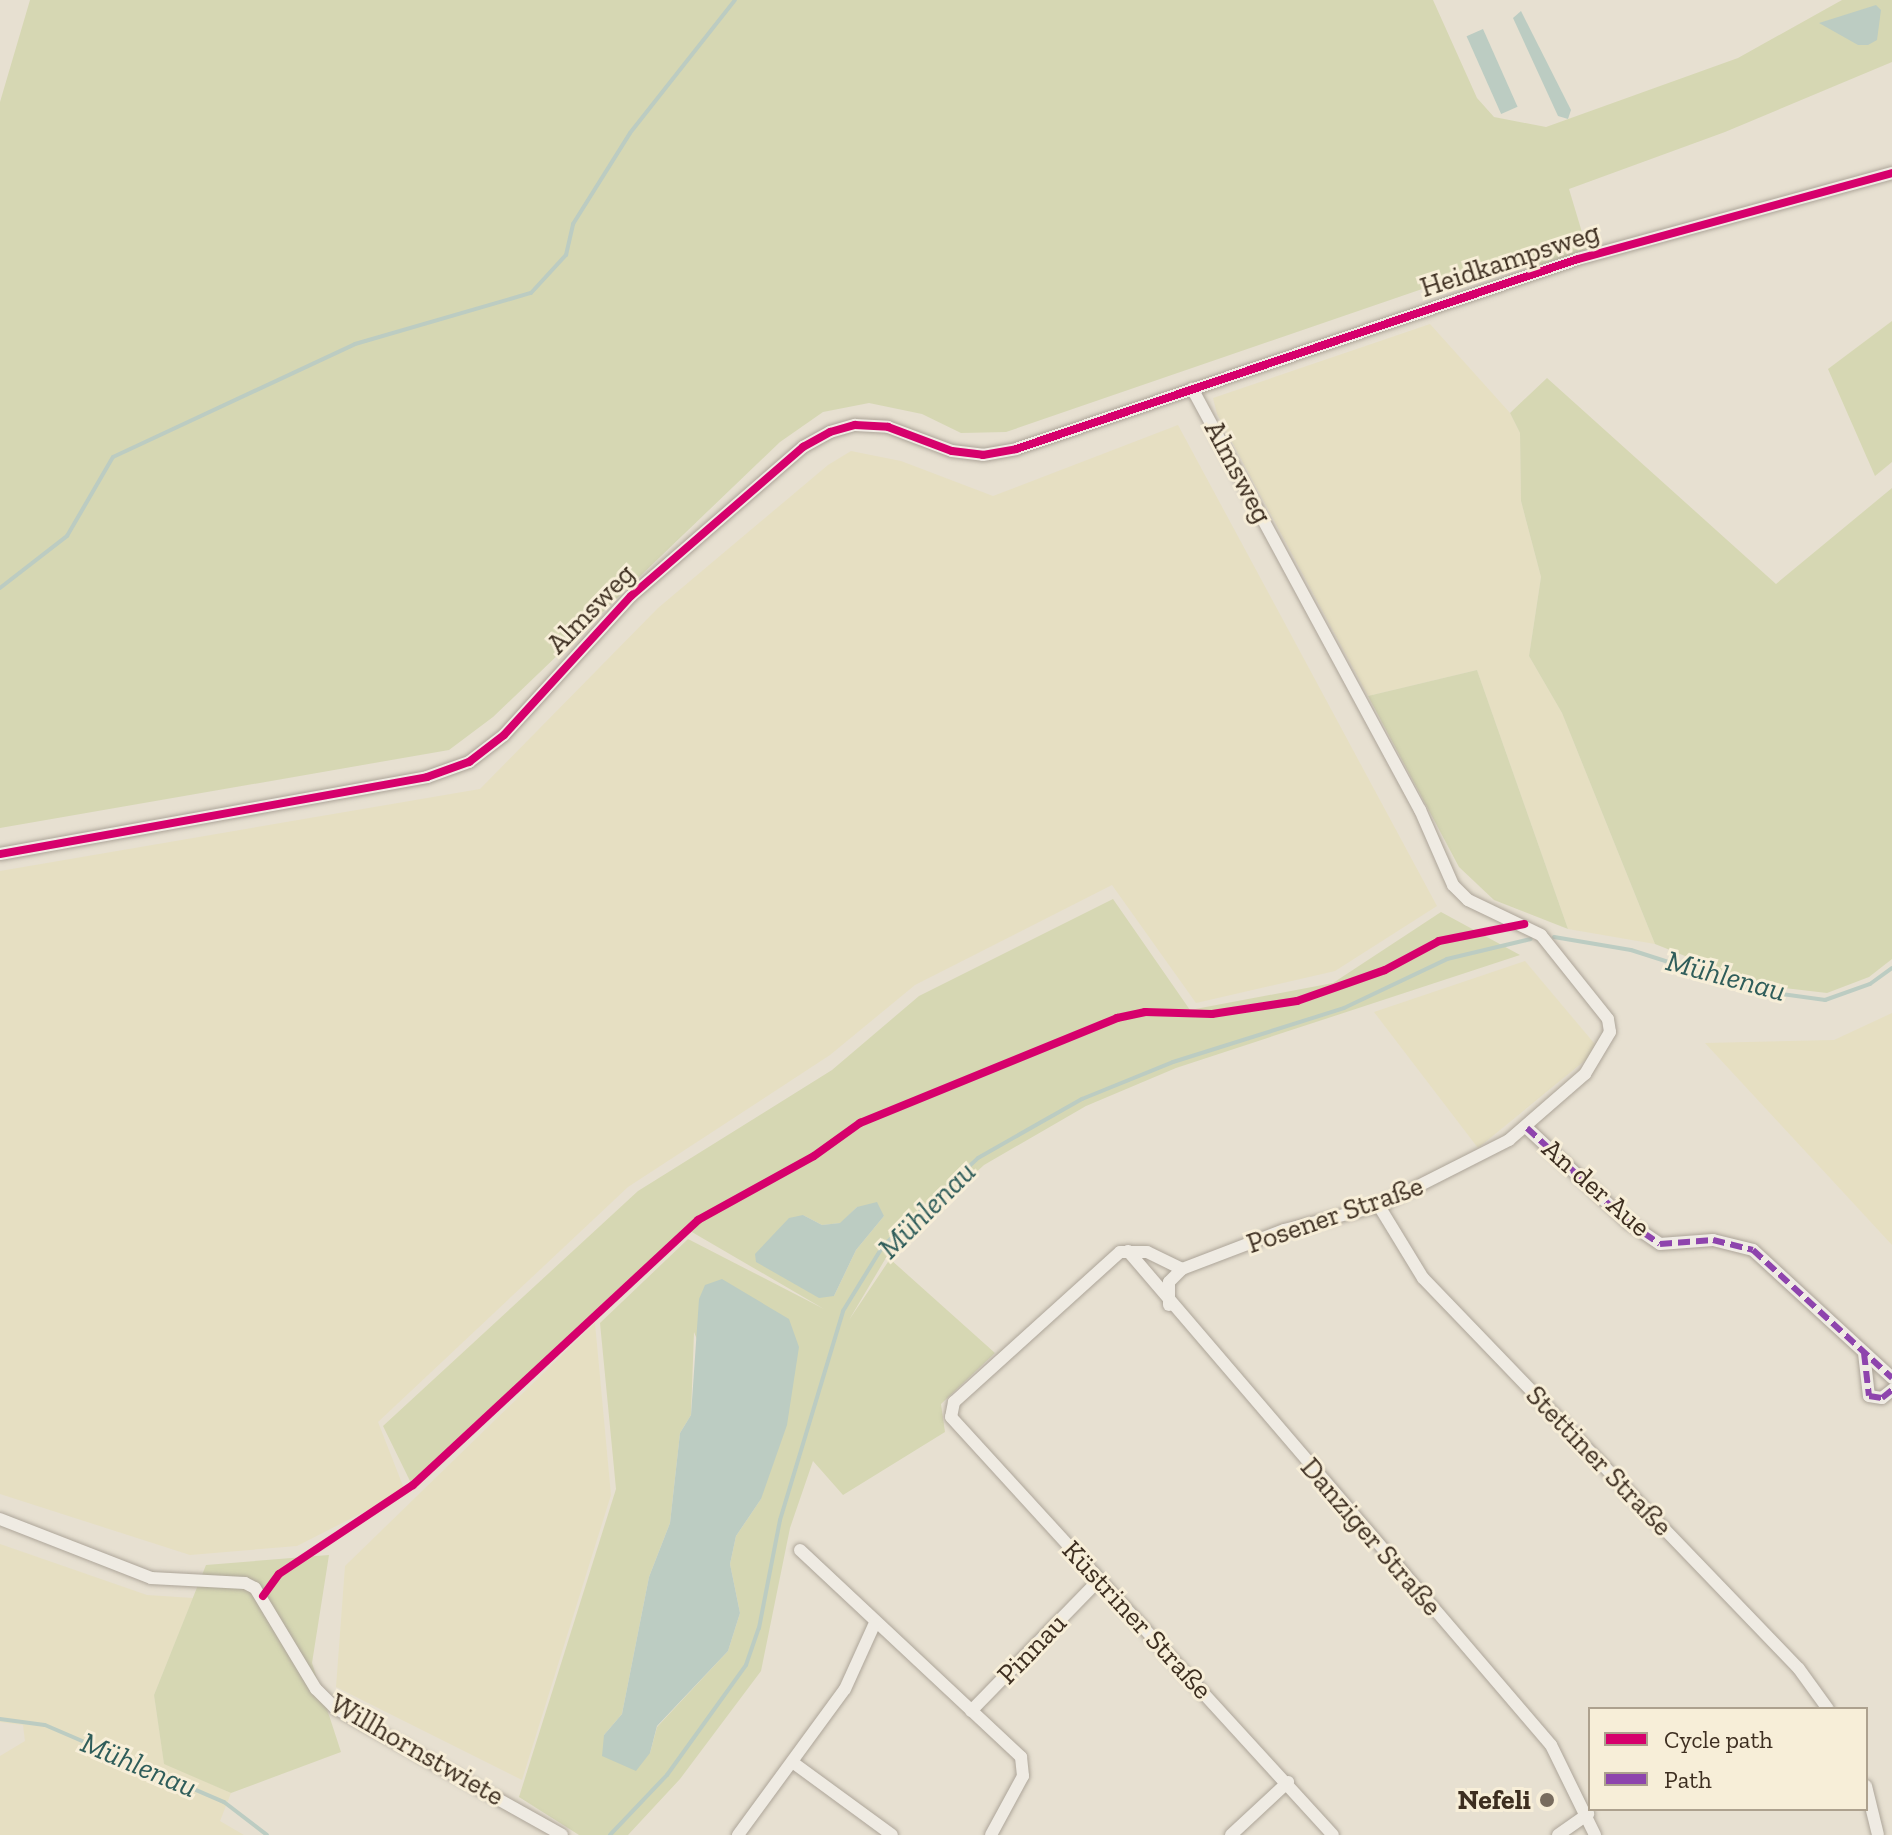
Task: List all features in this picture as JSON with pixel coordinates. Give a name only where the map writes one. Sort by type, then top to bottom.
[{"type":"street","name":"Heidkampsweg","points":[[1192,389],[1584,257],[1892,173]]},
{"type":"street","name":"Almsweg","points":[[0,854],[427,777],[469,762],[504,735],[639,589],[803,447],[830,432],[855,425],[888,427],[952,451],[983,455],[1016,449],[1192,389],[1420,810],[1453,885],[1468,900],[1541,935],[1608,1019]]},
{"type":"street","name":"Posener Straße","points":[[1182,1269],[1284,1230],[1379,1206],[1527,1128],[1590,1068],[1606,1044],[1608,1019]]},
{"type":"street","name":"An der Aue","points":[[1527,1128],[1629,1223],[1660,1244],[1713,1240],[1753,1250],[1892,1378]]},
{"type":"street","name":"Stettiner Straße","points":[[1379,1206],[1423,1278],[1799,1669],[1827,1707]]},
{"type":"street","points":[[1128,1251],[1147,1252],[1182,1269],[1169,1282],[1169,1305]]},
{"type":"street","name":"Danziger Straße","points":[[1128,1251],[1169,1305],[1519,1707],[1563,1764],[1595,1835]]},
{"type":"street","name":"Küstriner Straße","points":[[1128,1251],[1111,1258],[954,1402],[951,1417],[963,1436],[1288,1782],[1333,1835]]},
{"type":"street","points":[[1864,1353],[1869,1396],[1882,1398],[1892,1390]]},
{"type":"street","name":"Willhornstwiete","points":[[0,1519],[151,1578],[255,1588],[316,1689],[335,1708],[562,1835]]},
{"type":"street","points":[[800,1550],[1021,1757],[1023,1776],[991,1835]]},
{"type":"street","name":"Pinnau","points":[[971,1711],[1092,1587]]},
{"type":"street","points":[[738,1835],[795,1764],[845,1689],[875,1623]]},
{"type":"street","points":[[795,1764],[892,1835]]},
{"type":"street","points":[[1231,1835],[1288,1782]]},
{"type":"street","points":[[1868,1794],[1878,1835]]},
{"type":"street","points":[[1558,1835],[1588,1814]]},
{"type":"shaded area","points":[[1876,5],[1881,10],[1877,40],[1868,45],[1858,45],[1819,23]]},
{"type":"shaded area","points":[[1521,11],[1571,110],[1568,119],[1558,116],[1513,18]]},
{"type":"shaded area","points":[[1483,29],[1518,107],[1501,114],[1467,36]]},
{"type":"shaded area","points":[[1430,324],[1510,413],[1520,433],[1521,501],[1541,577],[1529,656],[1562,713],[1655,944],[1568,929],[1477,670],[1368,696],[1217,414],[1213,398]]},
{"type":"shaded area","points":[[1178,425],[1437,906],[1335,971],[1196,1003],[1112,885],[915,985],[830,1055],[628,1187],[378,1422],[405,1491],[297,1546],[190,1555],[0,1494],[0,871],[480,789],[658,608],[828,465],[851,451],[901,461],[993,496]]},
{"type":"shaded area","points":[[1525,961],[1599,1049],[1478,1148],[1374,1012]]},
{"type":"shaded area","points":[[1892,1013],[1892,1245],[1705,1043],[1834,1040]]},
{"type":"shaded area","points":[[877,1202],[884,1216],[856,1250],[834,1296],[819,1298],[756,1262],[755,1254],[789,1218],[803,1215],[822,1225],[840,1223],[857,1207]]},
{"type":"shaded area","points":[[722,1279],[789,1319],[799,1347],[787,1425],[761,1499],[736,1536],[730,1564],[740,1613],[728,1651],[657,1726],[650,1753],[636,1771],[602,1756],[604,1735],[622,1714],[649,1577],[670,1523],[680,1433],[691,1415],[699,1299],[705,1285]]},
{"type":"shaded area","points":[[595,1323],[611,1495],[522,1780],[336,1687],[345,1566]]},
{"type":"shaded area","points":[[0,1544],[147,1595],[193,1598],[154,1695],[164,1763],[231,1793],[220,1821],[244,1835],[0,1835],[0,1756],[25,1741],[23,1725],[0,1722]]},
{"type":"green space","points":[[30,0],[1433,0],[1477,98],[1494,117],[1546,127],[1738,58],[1842,0],[1892,0],[1892,62],[1725,132],[1569,189],[1587,249],[1535,267],[1527,253],[1006,432],[961,433],[922,414],[869,403],[823,412],[780,442],[493,717],[449,750],[0,828],[0,102]]},
{"type":"green space","points":[[1892,321],[1892,462],[1875,476],[1828,369]]},
{"type":"green space","points":[[1547,378],[1776,584],[1892,488],[1892,959],[1869,977],[1827,993],[1758,985],[1655,944],[1562,713],[1529,656],[1541,577],[1521,501],[1520,433],[1510,413]]},
{"type":"green space","points":[[1477,670],[1568,929],[1494,900],[1459,867],[1368,696]]},
{"type":"green space","points":[[1113,899],[1190,1010],[1333,983],[1441,912],[1520,955],[1176,1068],[1086,1106],[984,1165],[890,1251],[849,1320],[890,1259],[995,1353],[941,1404],[945,1432],[843,1495],[813,1461],[790,1528],[761,1671],[680,1779],[628,1835],[579,1835],[519,1797],[616,1489],[600,1323],[688,1239],[824,1309],[685,1228],[411,1483],[383,1426],[638,1191],[832,1070],[919,996]],"holes":[[[857,1207],[884,1216],[856,1250],[834,1296],[803,1215],[822,1225],[841,1223]],[[694,1332],[761,1499],[736,1536],[730,1564],[740,1613],[728,1651],[657,1727],[650,1753],[604,1735],[622,1714],[649,1577],[670,1523],[680,1433],[691,1415]]]},
{"type":"green space","points":[[329,1555],[312,1663],[341,1752],[231,1793],[164,1764],[154,1695],[206,1565]]},
{"type":"waterway","points":[[0,588],[67,536],[113,457],[355,344],[531,293],[566,255],[573,224],[630,133],[735,0]]},
{"type":"waterway","name":"Mühlenau","points":[[1554,937],[1631,950],[1759,991],[1825,1000],[1870,984],[1892,968]]},
{"type":"waterway","name":"Mühlenau","points":[[610,1835],[667,1775],[746,1665],[759,1628],[780,1520],[843,1311],[883,1246],[978,1158],[1082,1099],[1173,1062],[1344,1008],[1447,959],[1531,939]]},
{"type":"waterway","name":"Mühlenau","points":[[0,1719],[45,1725],[224,1802],[267,1835]]},
{"type":"marked path","points":[[1527,1128],[1629,1223],[1660,1244],[1713,1240],[1753,1250],[1892,1378]]},
{"type":"marked path","points":[[1864,1353],[1869,1396],[1882,1398],[1892,1390]]},
{"type":"cycle path","points":[[0,854],[427,777],[469,762],[504,735],[631,596],[803,447],[830,432],[855,425],[888,427],[952,451],[983,455],[1016,449],[1578,259],[1892,173]]},
{"type":"cycle path","points":[[263,1596],[279,1574],[413,1485],[698,1220],[814,1156],[860,1123],[1117,1018],[1145,1012],[1212,1014],[1297,1001],[1385,970],[1439,941],[1524,924]]},
{"type":"place","name":"Nefeli","points":[[1547,1800]]}]
